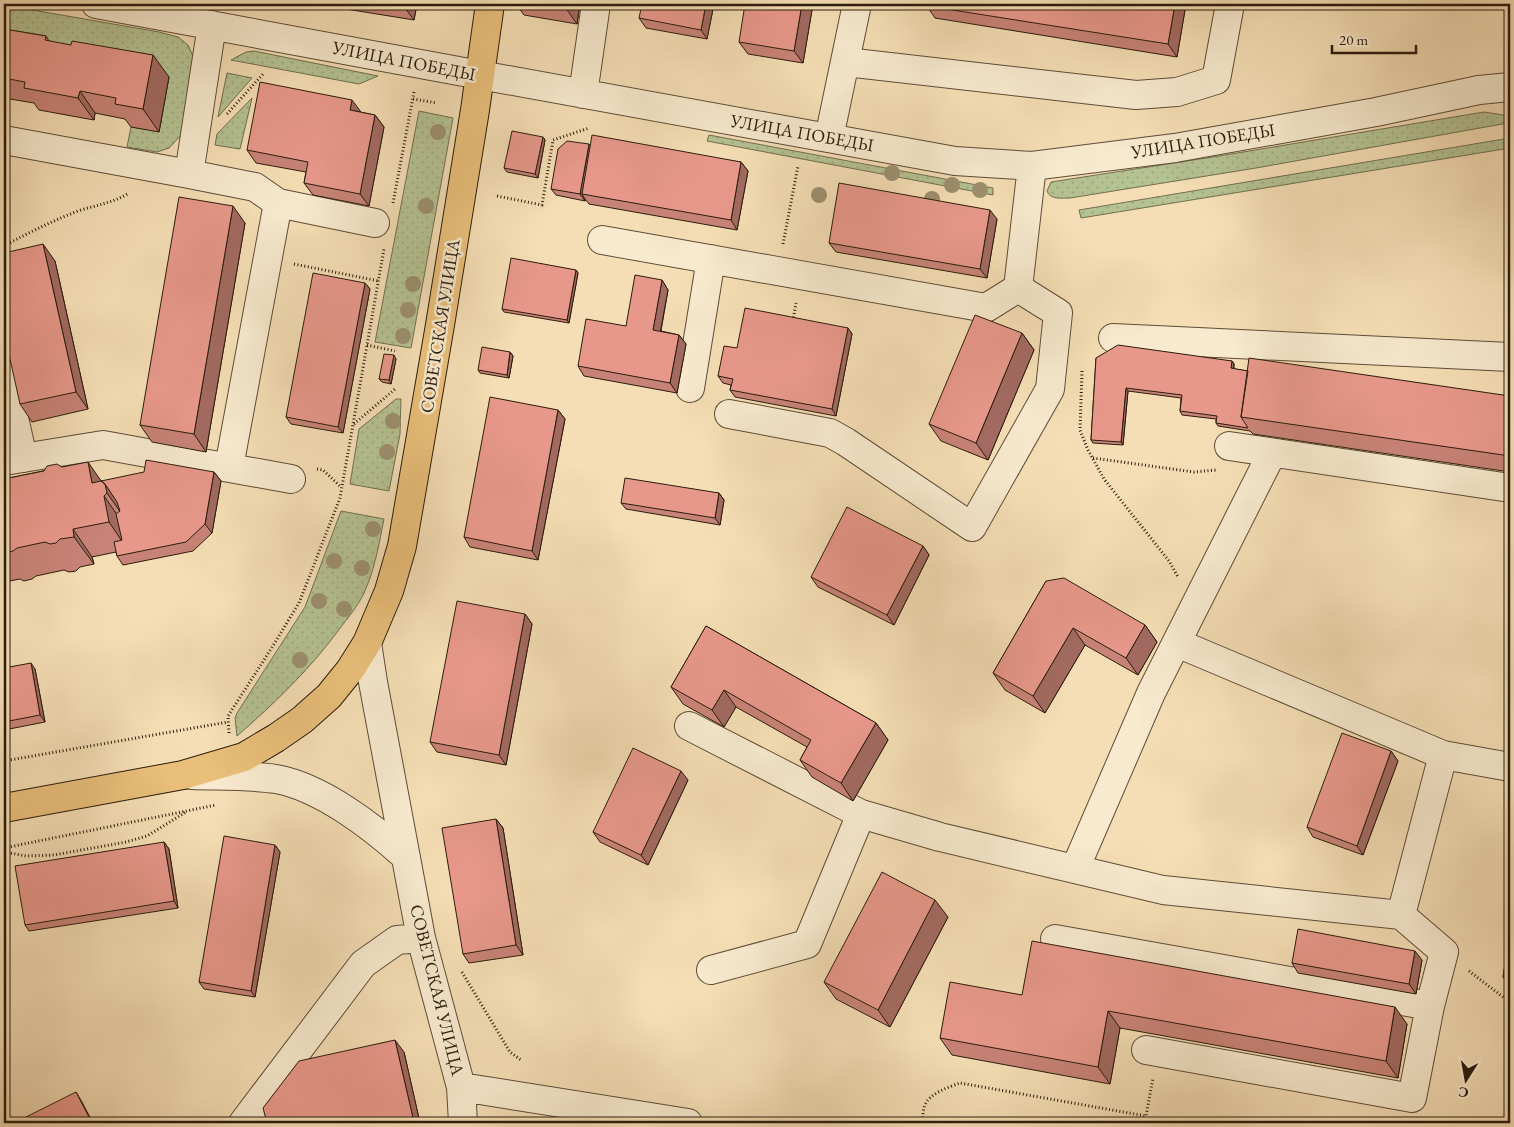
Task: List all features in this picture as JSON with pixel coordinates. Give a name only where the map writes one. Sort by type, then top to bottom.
[{"type":"main road","name":"СОВЕТСКАЯ УЛИЦА","points":[[4,808],[183,775],[244,757],[302,720],[329,696],[350,670],[367,643],[389,591],[402,546],[443,305],[490,4]]},
{"type":"street","name":"УЛИЦА ПОБЕДЫ","points":[[96,4],[954,161],[1032,166],[1175,148],[1376,112],[1479,90],[1510,87]]},
{"type":"street","points":[[583,94],[596,4]]},
{"type":"street","points":[[829,138],[857,4]]},
{"type":"street","points":[[846,62],[1136,95],[1177,92],[1216,80],[1230,4]]},
{"type":"street","points":[[189,174],[212,25]]},
{"type":"street","points":[[4,140],[255,187],[278,203],[384,224]]},
{"type":"street","points":[[1018,288],[1032,166]]},
{"type":"street","points":[[229,467],[278,203]]},
{"type":"street","points":[[602,240],[986,308],[1018,288]]},
{"type":"street","points":[[690,388],[711,259]]},
{"type":"street","points":[[729,414],[830,433],[972,527],[1050,389],[1058,313],[1018,288]]},
{"type":"street","points":[[1113,338],[1510,357]]},
{"type":"street","points":[[4,373],[13,460],[103,445],[291,478]]},
{"type":"street","points":[[1075,869],[1151,693],[1272,453]]},
{"type":"street","points":[[1226,458],[1272,453],[1510,488]]},
{"type":"street","name":"СОВЕТСКАЯ УЛИЦА","points":[[367,643],[422,938],[461,1087],[463,1123]]},
{"type":"street","points":[[1177,643],[1443,755],[1510,766]]},
{"type":"street","points":[[689,726],[861,814],[940,837],[1164,890],[1401,915],[1444,952],[1430,1006],[1412,1098],[1152,1051]]},
{"type":"street","points":[[1401,915],[1443,755]]},
{"type":"street","points":[[183,775],[248,776],[278,779],[311,791],[338,806],[380,834],[406,857]]},
{"type":"street","points":[[711,970],[807,944],[861,814]]},
{"type":"street","points":[[243,1123],[363,964],[397,940],[422,938]]},
{"type":"street","points":[[1055,939],[1430,1006]]},
{"type":"street","points":[[461,1087],[688,1123]]},
{"type":"path","points":[[229,736],[228,716],[272,649],[298,603],[340,498],[379,281],[384,224],[413,99],[419,64]]},
{"type":"path","points":[[225,117],[264,74]]},
{"type":"path","points":[[413,99],[437,104]]},
{"type":"path","points":[[497,196],[542,205],[553,140],[589,128]]},
{"type":"path","points":[[778,271],[798,166]]},
{"type":"path","points":[[4,246],[49,223],[82,210],[117,200],[146,182],[157,168]]},
{"type":"path","points":[[267,259],[379,281]]},
{"type":"path","points":[[367,346],[395,351]]},
{"type":"path","points":[[1082,364],[1080,430],[1088,450],[1104,479],[1169,561],[1196,606]]},
{"type":"path","points":[[354,424],[395,389]]},
{"type":"path","points":[[1093,458],[1194,472],[1226,458]]},
{"type":"path","points":[[4,761],[228,722]]},
{"type":"path","points":[[4,848],[222,804]]},
{"type":"path","points":[[4,852],[26,856],[54,855],[126,842],[147,836],[189,811]]},
{"type":"path","points":[[1444,952],[1507,1000],[1510,1000]]},
{"type":"path","points":[[462,972],[510,1052],[521,1060]]},
{"type":"path","points":[[922,1121],[925,1104],[933,1096],[960,1083],[1146,1116],[1152,1051]]},
{"type":"green space","points":[[4,5],[178,37],[188,45],[196,63],[185,131],[169,148],[157,152],[127,147],[131,127],[159,131],[4,48]]},
{"type":"green space","points":[[254,51],[378,76],[359,84],[231,60],[246,52]]},
{"type":"green space","points":[[227,73],[252,78],[218,117]]},
{"type":"green space","points":[[252,98],[240,149],[215,145],[217,134]]},
{"type":"green space","points":[[419,111],[453,118],[411,348],[375,342]]},
{"type":"green space","points":[[1484,112],[1510,116],[1510,121],[1508,123],[1256,168],[1070,198],[1053,197],[1047,191],[1051,182]]},
{"type":"green space","points":[[709,135],[993,188],[993,195],[707,141]]},
{"type":"green space","points":[[1510,138],[1510,148],[1081,218],[1079,210]]},
{"type":"green space","points":[[396,399],[401,399],[400,434],[389,491],[350,484],[359,429]]},
{"type":"green space","points":[[341,511],[384,519],[374,566],[364,593],[359,603],[327,645],[303,673],[278,699],[237,736],[235,718],[237,713],[305,607]]},
{"type":"building","points":[[380,4],[406,4],[405,8]]},
{"type":"building","points":[[548,4],[566,4],[565,7]]},
{"type":"building","points":[[642,4],[706,4],[701,30],[639,18]]},
{"type":"building","points":[[745,4],[802,4],[794,51],[739,42]]},
{"type":"building","points":[[927,4],[1175,4],[1168,44],[927,6]]},
{"type":"building","points":[[4,29],[46,36],[45,40],[71,45],[72,41],[153,55],[143,109],[115,104],[116,98],[80,91],[78,98],[24,88],[25,82],[4,78]]},
{"type":"building","points":[[260,82],[352,100],[350,110],[375,115],[360,194],[304,183],[308,162],[247,150]]},
{"type":"building","points":[[512,131],[543,137],[535,174],[504,168]]},
{"type":"building","points":[[592,135],[741,162],[731,220],[582,194]]},
{"type":"building","points":[[567,141],[589,144],[580,194],[551,189],[558,149]]},
{"type":"building","points":[[839,183],[990,210],[980,269],[829,243]]},
{"type":"building","points":[[179,197],[233,206],[194,434],[140,425]]},
{"type":"building","points":[[43,244],[76,392],[20,404],[4,332],[4,253]]},
{"type":"building","points":[[511,258],[576,270],[567,320],[502,309]]},
{"type":"building","points":[[313,273],[365,283],[338,427],[286,417]]},
{"type":"building","points":[[635,275],[662,280],[653,330],[679,335],[670,383],[578,366],[586,319],[626,326]]},
{"type":"building","points":[[745,308],[848,328],[832,409],[730,390],[733,379],[718,376],[724,346],[737,348]]},
{"type":"building","points":[[975,315],[1022,333],[976,443],[929,424]]},
{"type":"building","points":[[1118,345],[1232,361],[1231,368],[1248,371],[1241,417],[1248,428],[1216,423],[1217,416],[1180,411],[1182,395],[1126,388],[1121,442],[1091,440],[1096,358]]},
{"type":"building","points":[[482,347],[510,352],[507,375],[478,370]]},
{"type":"building","points":[[384,354],[394,355],[389,380],[379,379]]},
{"type":"building","points":[[1249,358],[1510,396],[1510,456],[1241,417]]},
{"type":"building","points":[[490,397],[558,410],[532,551],[464,537]]},
{"type":"building","points":[[146,460],[214,472],[205,524],[186,542],[117,556],[114,542],[122,540],[116,514],[120,511],[117,502],[101,481],[144,472]]},
{"type":"building","points":[[88,462],[92,483],[101,481],[105,484],[107,493],[104,496],[109,522],[73,529],[74,537],[60,539],[56,543],[50,544],[45,542],[17,548],[5,553],[4,479],[44,471],[47,466],[57,464],[62,467]]},
{"type":"building","points":[[625,478],[719,493],[715,518],[621,503]]},
{"type":"building","points":[[847,507],[923,546],[887,615],[811,577]]},
{"type":"building","points":[[1064,578],[1145,625],[1126,658],[1073,628],[1033,696],[993,673],[1046,581]]},
{"type":"building","points":[[457,601],[525,614],[499,755],[430,742]]},
{"type":"building","points":[[706,626],[876,723],[841,783],[800,760],[811,740],[724,690],[712,710],[671,687]]},
{"type":"building","points":[[31,663],[40,715],[4,722],[4,668]]},
{"type":"building","points":[[1342,733],[1391,751],[1357,846],[1307,827]]},
{"type":"building","points":[[633,748],[681,771],[641,855],[593,832]]},
{"type":"building","points":[[496,819],[516,945],[463,954],[442,828]]},
{"type":"building","points":[[224,836],[275,845],[251,991],[199,982]]},
{"type":"building","points":[[164,842],[174,901],[25,925],[15,866]]},
{"type":"building","points":[[882,872],[935,900],[878,1010],[824,982]]},
{"type":"building","points":[[1298,929],[1415,951],[1409,984],[1292,963]]},
{"type":"building","points":[[1510,933],[1510,978],[1503,977]]},
{"type":"building","points":[[1032,941],[1395,1007],[1386,1061],[1108,1011],[1098,1067],[940,1038],[950,982],[1022,995]]},
{"type":"building","points":[[395,1040],[413,1118],[391,1123],[267,1123],[263,1108],[299,1061]]},
{"type":"building","points":[[76,1092],[92,1123],[14,1123]]}]
